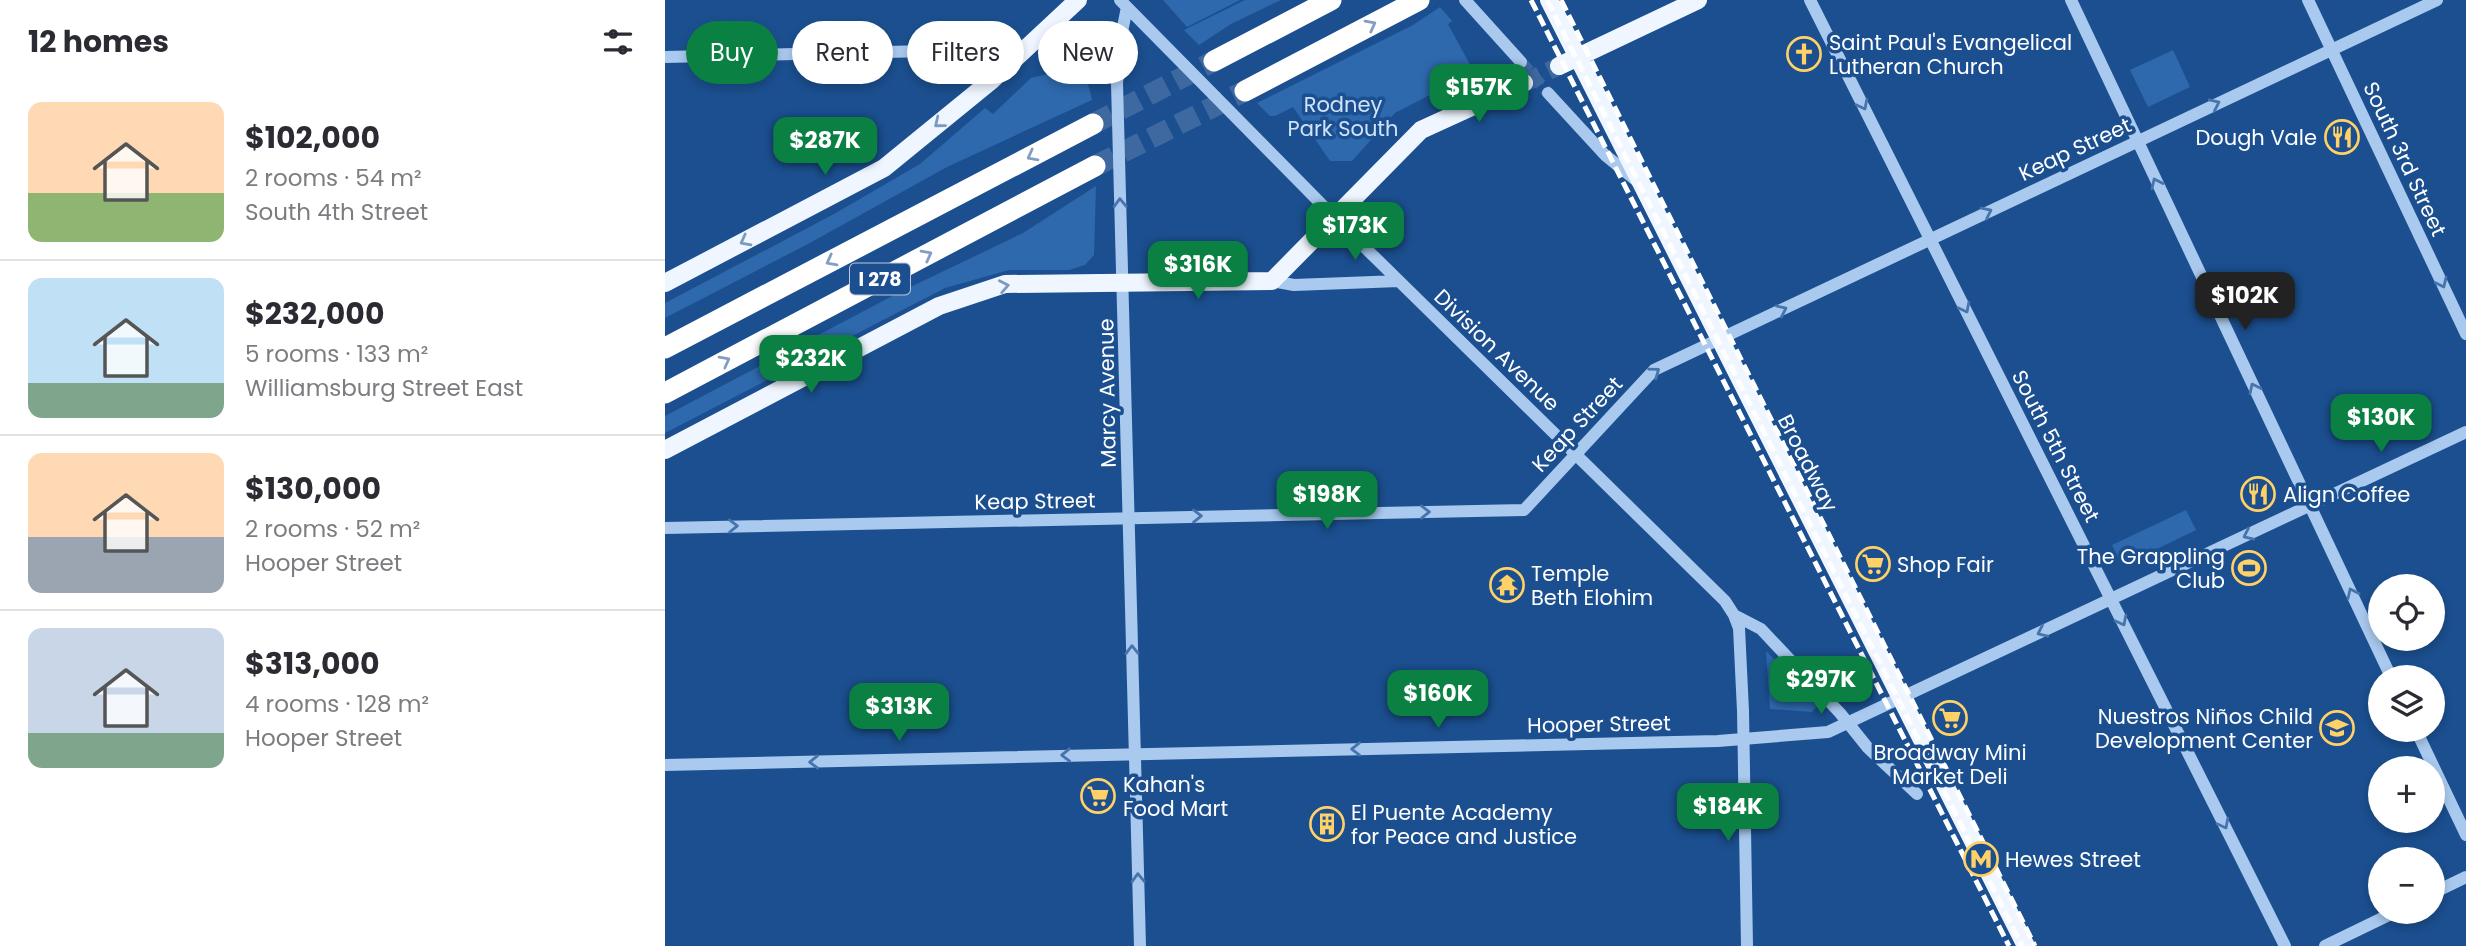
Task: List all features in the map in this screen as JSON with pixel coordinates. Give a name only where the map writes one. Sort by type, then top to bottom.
[{"type":"highway","points":[[1214,61],[1331,0]]},
{"type":"highway","points":[[1245,91],[1419,0]]},
{"type":"highway","name":"I 278","points":[[665,348],[1093,124]]},
{"type":"highway","name":"I 278","points":[[665,393],[1095,166]]},
{"type":"main road","points":[[1024,50],[1078,0]]},
{"type":"main road","name":"Broadway","points":[[1549,0],[2027,946]]},
{"type":"main road","points":[[1559,66],[1698,0]]},
{"type":"main road","points":[[665,450],[939,306],[1005,284],[1272,281],[1420,130],[1524,83]]},
{"type":"main road","points":[[665,283],[884,168],[987,84]]},
{"type":"street","points":[[1465,0],[1521,62]]},
{"type":"street","name":"South 5th Street","points":[[1810,0],[2285,946]]},
{"type":"street","points":[[2071,0],[2385,665]]},
{"type":"street","name":"South 3rd Street","points":[[2308,0],[2466,334]]},
{"type":"street","name":"Keap Street","points":[[665,528],[1524,510],[1654,370],[2437,0]]},
{"type":"street","name":"Division Avenue","points":[[1123,4],[1399,281],[1725,601],[1734,615],[1761,629],[1848,724]]},
{"type":"street","name":"Marcy Avenue","points":[[1123,4],[1117,83],[1140,946]]},
{"type":"street","points":[[665,57],[907,52]]},
{"type":"street","points":[[1548,93],[1605,155],[1642,185]]},
{"type":"street","points":[[1272,281],[1294,285],[1399,281]]},
{"type":"street","name":"Hooper Street","points":[[665,765],[1743,739],[1828,732],[2466,432]]},
{"type":"street","points":[[1734,615],[1739,628],[1747,946]]},
{"type":"street","points":[[1848,724],[1868,748],[1917,794]]},
{"type":"street","points":[[2422,742],[2466,835]]},
{"type":"street","points":[[2445,887],[2466,877]]},
{"type":"street","points":[[2325,946],[2370,924]]},
{"type":"green space","points":[[1163,0],[1240,0],[1187,27]]},
{"type":"green space","points":[[1245,0],[1281,0],[1231,24],[1199,45],[1184,30]]},
{"type":"green space","name":"Rodney Park South","points":[[1440,7],[1452,21],[1448,24],[1474,72],[1395,113],[1352,161],[1330,161],[1293,107],[1270,116],[1257,103],[1413,25]]},
{"type":"green space","points":[[2173,50],[2190,87],[2148,107],[2130,70]]},
{"type":"green space","points":[[1038,76],[1038,84],[1087,84],[1092,100],[947,167],[808,244],[665,318],[665,303],[834,214],[920,164],[985,108],[993,114],[1031,78]]},
{"type":"green space","points":[[1096,186],[1094,255],[1085,265],[1069,270],[1009,270],[945,288],[665,433],[665,416],[898,293],[1023,233]]},
{"type":"green space","points":[[2186,510],[2196,530],[2122,566],[2112,545]]},
{"type":"green space","points":[[1766,651],[1819,704],[1812,712],[1770,709]]},
{"type":"tunnel","points":[[1093,124],[1214,61]]},
{"type":"tunnel","points":[[1521,62],[1548,93]]},
{"type":"tunnel","points":[[1524,83],[1559,66]]},
{"type":"tunnel","points":[[1095,166],[1245,91]]},
{"type":"railway","points":[[1531,0],[2009,946]]},
{"type":"railway","points":[[1547,0],[2022,946]]},
{"type":"railway","points":[[1561,0],[2035,946]]},
{"type":"place","name":"Saint Paul's Evangelical Lutheran Church","points":[[1804,54]]},
{"type":"place","name":"Dough Vale","points":[[2342,137]]},
{"type":"place","name":"Align Coffee","points":[[2258,494]]},
{"type":"place","name":"Shop Fair","points":[[1873,564]]},
{"type":"place","name":"The Grappling Club","points":[[2249,568]]},
{"type":"place","name":"Temple Beth Elohim","points":[[1507,585]]},
{"type":"place","name":"Broadway Mini Market Deli","points":[[1950,718]]},
{"type":"place","name":"Nuestros Niños Child Development Center","points":[[2337,728]]},
{"type":"place","name":"Kahan's Food Mart","points":[[1098,796]]},
{"type":"place","name":"El Puente Academy for Peace and Justice","points":[[1327,824]]},
{"type":"place","name":"Hewes Street","points":[[1981,859]]}]
